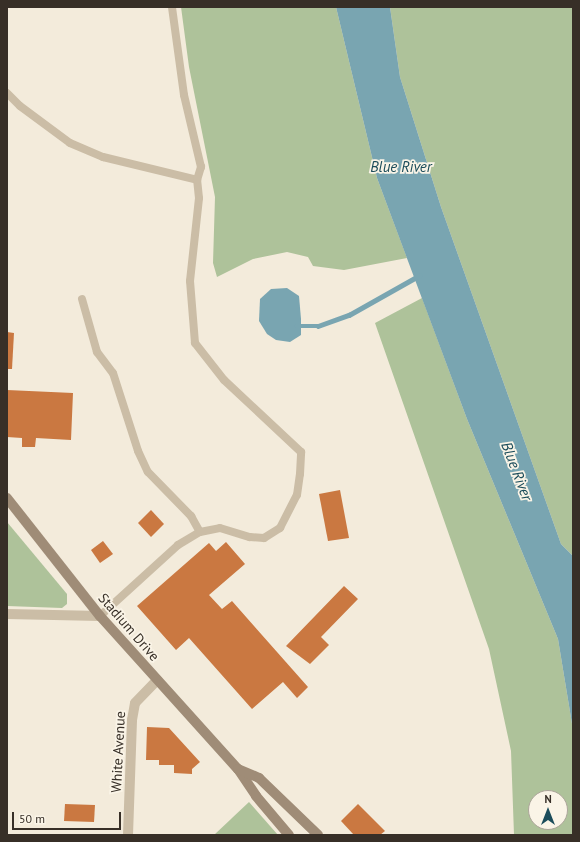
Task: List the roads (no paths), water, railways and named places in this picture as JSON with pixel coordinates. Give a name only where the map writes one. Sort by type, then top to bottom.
[{"type":"main road","name":"Stadium Drive","points":[[7,498],[100,616],[238,768],[256,796],[289,835]]},
{"type":"main road","name":"Stadium Drive","points":[[238,768],[259,778],[318,835]]},
{"type":"street","points":[[7,614],[100,616]]},
{"type":"street","name":"White Avenue","points":[[128,835],[132,720],[135,703],[157,680]]},
{"type":"lane","points":[[100,616],[178,545],[200,532],[220,528],[250,537],[264,538],[280,528],[297,495],[301,452],[224,380],[195,343],[190,281],[199,198],[197,180],[201,167],[184,95],[172,7]]},
{"type":"lane","points":[[7,93],[20,106],[70,143],[109,159],[197,180]]},
{"type":"lane","points":[[82,299],[97,352],[113,373],[138,451],[148,472],[167,488],[191,516],[200,532]]},
{"type":"water","name":"Blue River","points":[[336,7],[390,7],[400,77],[441,207],[561,544],[573,556],[573,730],[558,639],[467,419],[377,178]]},
{"type":"water","points":[[287,288],[299,296],[301,319],[301,335],[290,342],[276,340],[267,334],[259,321],[260,299],[271,289]]},
{"type":"waterway","points":[[296,326],[318,326],[349,315],[420,275]]}]
